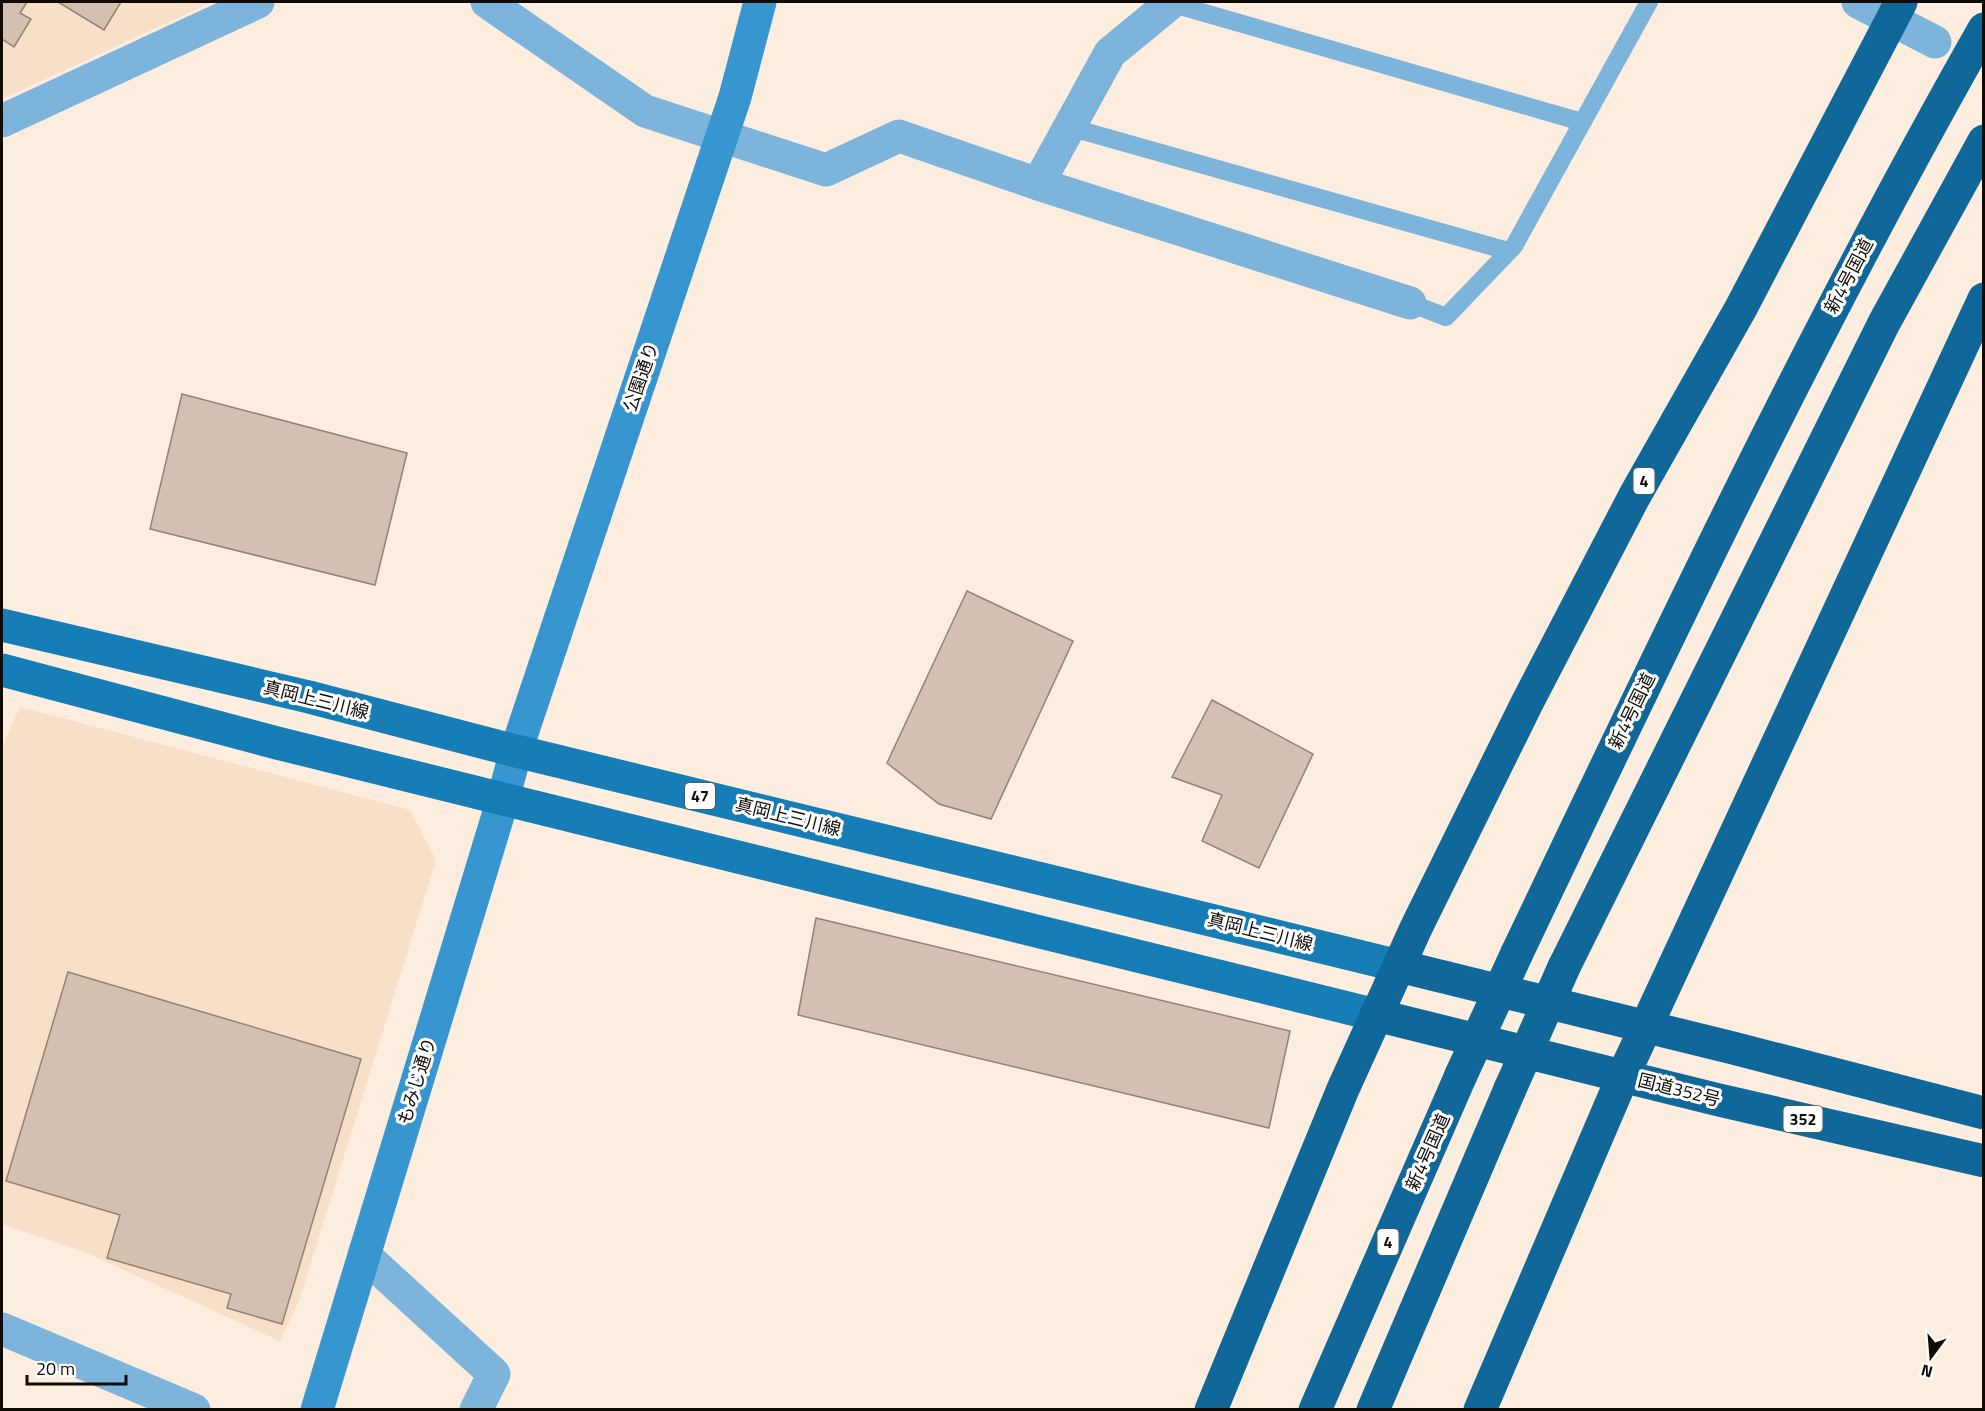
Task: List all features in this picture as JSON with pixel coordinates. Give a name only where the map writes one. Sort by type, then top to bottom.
[{"type":"highway","name":"4","points":[[1212,1410],[1335,1109],[1416,928],[1527,703],[1635,497],[1741,308],[1896,10]]},
{"type":"highway","name":"新4号国道","points":[[1315,1410],[1461,1075],[1667,638],[1835,301],[1983,29]]},
{"type":"highway","points":[[1373,1410],[1564,967],[1884,322],[1983,141]]},
{"type":"highway","points":[[1480,1410],[1623,1076],[1983,299]]},
{"type":"highway","points":[[1399,966],[1983,1113]]},
{"type":"highway","name":"国道352号","points":[[1376,1015],[1719,1100],[1983,1161]]},
{"type":"main road","name":"真岡上三川線","points":[[2,625],[309,697],[516,751],[1399,966]]},
{"type":"main road","points":[[2,670],[244,735],[1376,1015]]},
{"type":"street","points":[[2,121],[258,2]]},
{"type":"street","points":[[487,2],[645,111],[826,170],[899,136],[1038,184],[1410,303]]},
{"type":"street","name":"公園通り","points":[[516,751],[722,136],[760,2]]},
{"type":"street","points":[[1038,184],[1110,53],[1171,2]]},
{"type":"street","points":[[1858,2],[1896,10],[1935,42]]},
{"type":"street","name":"もみじ通り","points":[[317,1410],[516,751]]},
{"type":"street","points":[[364,1255],[494,1374],[476,1410]]},
{"type":"street","points":[[2,1329],[194,1410]]},
{"type":"lane","points":[[1171,2],[1582,122]]},
{"type":"lane","points":[[1410,303],[1446,317],[1514,246],[1649,2]]},
{"type":"lane","points":[[1069,127],[1508,251]]},
{"type":"shaded area","points":[[2,2],[212,2],[2,99]]},
{"type":"shaded area","points":[[20,707],[410,810],[436,860],[299,1301],[280,1341],[80,1250],[2,1224],[2,747]]},
{"type":"building","points":[[2,2],[27,2],[20,13],[31,19],[14,47],[2,39]]},
{"type":"building","points":[[58,2],[121,2],[104,30]]},
{"type":"building","points":[[182,394],[407,453],[375,585],[150,529]]},
{"type":"building","points":[[967,591],[1073,641],[991,819],[939,804],[887,763]]},
{"type":"building","points":[[1212,700],[1313,754],[1259,868],[1202,841],[1222,795],[1172,777]]},
{"type":"building","points":[[816,918],[1290,1031],[1269,1128],[798,1015]]},
{"type":"building","points":[[68,972],[361,1059],[282,1324],[227,1308],[231,1294],[107,1258],[120,1215],[6,1181]]}]
